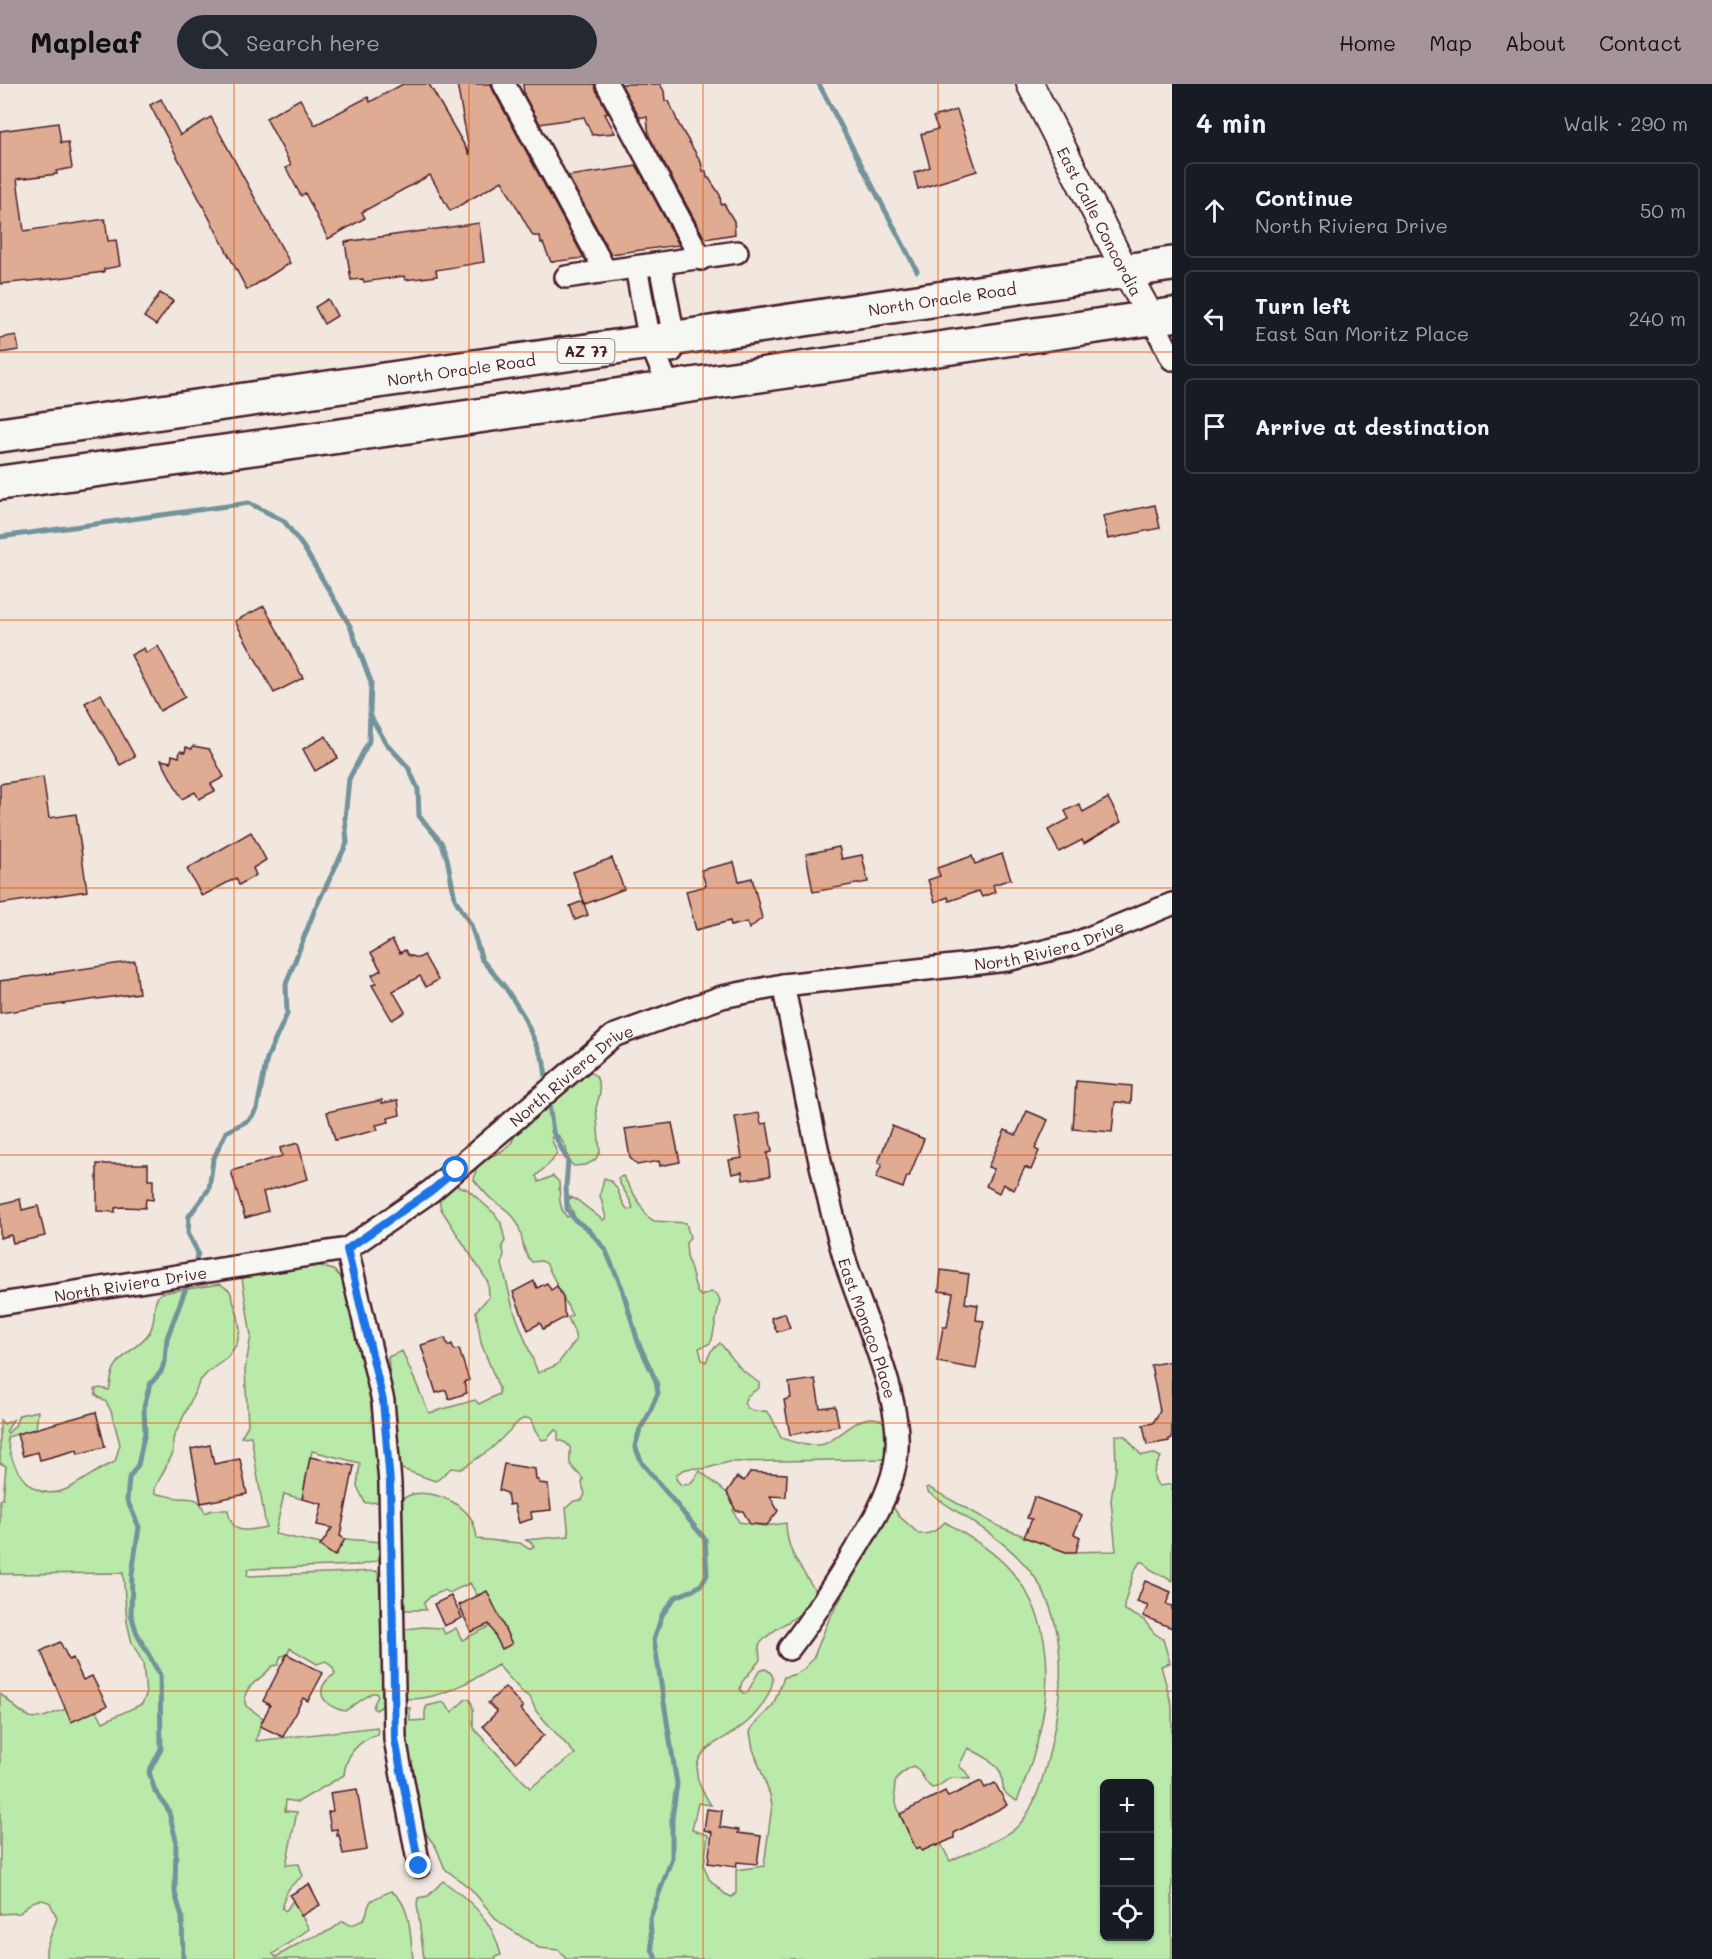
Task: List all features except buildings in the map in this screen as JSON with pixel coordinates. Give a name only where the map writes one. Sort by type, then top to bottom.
[{"type":"highway","name":"North Oracle Road","points":[[0,435],[1172,264]]},
{"type":"highway","points":[[0,483],[1162,317]]},
{"type":"street","points":[[504,84],[605,270]]},
{"type":"street","points":[[607,84],[701,259]]},
{"type":"street","name":"East Calle Concordia","points":[[1030,84],[1125,270],[1162,317],[1172,359]]},
{"type":"street","points":[[566,278],[605,270],[701,259],[737,252]]},
{"type":"street","points":[[660,264],[662,340],[669,387]]},
{"type":"street","points":[[636,267],[662,340]]},
{"type":"street","name":"North Riviera Drive","points":[[0,1304],[347,1249],[431,1191],[613,1036],[722,997],[783,985],[1007,960],[1074,944],[1172,904]]},
{"type":"street","name":"East Monaco Place","points":[[783,985],[832,1210],[845,1261],[877,1347],[894,1411],[897,1437],[895,1463],[876,1517],[820,1608],[789,1649]]},
{"type":"street","points":[[347,1249],[383,1401],[390,1483],[395,1739],[419,1866]]},
{"type":"green space","points":[[590,1072],[596,1076],[600,1093],[596,1108],[600,1152],[595,1160],[586,1165],[574,1166],[568,1161],[566,1147],[558,1135],[551,1138],[557,1153],[536,1176],[539,1182],[553,1176],[559,1182],[561,1205],[567,1217],[574,1214],[568,1202],[570,1197],[603,1220],[606,1218],[600,1195],[604,1178],[616,1187],[628,1210],[633,1209],[618,1178],[623,1176],[647,1216],[654,1221],[686,1223],[690,1237],[686,1243],[687,1256],[697,1292],[701,1296],[711,1292],[717,1294],[720,1300],[712,1340],[709,1344],[699,1348],[702,1360],[706,1362],[711,1351],[720,1343],[741,1369],[759,1383],[759,1388],[747,1396],[744,1403],[753,1411],[766,1411],[771,1416],[781,1438],[802,1444],[819,1445],[831,1441],[852,1425],[868,1418],[876,1418],[884,1422],[886,1427],[886,1459],[729,1462],[704,1469],[691,1468],[677,1474],[676,1479],[681,1485],[690,1484],[700,1471],[727,1493],[735,1507],[733,1510],[739,1522],[764,1526],[786,1523],[792,1553],[817,1594],[806,1609],[765,1638],[759,1645],[760,1660],[742,1682],[740,1689],[743,1693],[747,1693],[759,1671],[765,1669],[772,1674],[771,1688],[761,1706],[743,1726],[710,1747],[698,1762],[698,1779],[711,1805],[698,1803],[692,1830],[708,1835],[704,1866],[709,1879],[725,1894],[732,1897],[736,1893],[736,1870],[764,1866],[772,1805],[753,1749],[750,1732],[773,1705],[784,1677],[796,1674],[813,1659],[829,1619],[893,1507],[899,1516],[919,1534],[927,1534],[945,1522],[988,1550],[1011,1571],[1029,1596],[1040,1624],[1046,1653],[1047,1683],[1037,1744],[1017,1801],[1004,1790],[1001,1775],[996,1766],[968,1748],[959,1766],[970,1779],[950,1778],[932,1788],[913,1766],[900,1774],[895,1786],[895,1794],[900,1814],[916,1848],[936,1846],[940,1842],[950,1861],[996,1840],[1019,1825],[1029,1811],[1037,1793],[1051,1747],[1059,1699],[1060,1677],[1058,1640],[1054,1620],[1038,1582],[1028,1568],[1003,1544],[929,1493],[926,1488],[928,1487],[1000,1527],[1067,1552],[1116,1551],[1111,1500],[1116,1468],[1115,1435],[1125,1436],[1141,1455],[1155,1454],[1161,1457],[1155,1468],[1156,1482],[1159,1486],[1172,1484],[1172,1581],[1150,1569],[1144,1562],[1140,1562],[1134,1571],[1124,1605],[1125,1610],[1144,1620],[1154,1633],[1163,1639],[1170,1663],[1161,1666],[1172,1706],[1172,1959],[566,1959],[559,1950],[539,1948],[497,1920],[471,1889],[445,1869],[421,1821],[407,1765],[404,1709],[410,1708],[410,1721],[425,1720],[427,1706],[443,1702],[452,1712],[466,1699],[469,1699],[473,1707],[475,1730],[530,1788],[575,1754],[536,1711],[530,1697],[523,1693],[498,1665],[440,1694],[415,1699],[404,1698],[399,1630],[422,1627],[442,1628],[445,1634],[456,1628],[462,1640],[501,1621],[487,1592],[477,1595],[470,1583],[449,1593],[445,1590],[431,1596],[424,1603],[426,1610],[403,1610],[400,1607],[399,1502],[406,1497],[424,1493],[443,1498],[467,1513],[474,1525],[477,1539],[520,1543],[529,1549],[534,1546],[525,1540],[569,1536],[566,1508],[574,1501],[582,1500],[585,1494],[583,1479],[570,1463],[570,1447],[558,1440],[558,1432],[555,1430],[547,1439],[542,1440],[535,1431],[531,1419],[525,1418],[519,1421],[491,1449],[461,1469],[451,1468],[435,1481],[399,1468],[388,1357],[402,1351],[429,1413],[475,1400],[479,1404],[499,1394],[499,1388],[481,1343],[476,1311],[489,1297],[488,1282],[441,1209],[439,1198],[450,1184],[467,1189],[495,1214],[501,1223],[505,1241],[502,1246],[504,1254],[502,1264],[513,1308],[538,1373],[557,1365],[576,1340],[568,1318],[572,1315],[546,1263],[532,1262],[528,1258],[515,1219],[490,1198],[474,1180],[476,1169],[482,1161],[502,1151],[512,1142],[518,1127],[579,1078]]},
{"type":"green space","points":[[317,1265],[333,1270],[347,1282],[365,1361],[377,1452],[380,1502],[365,1503],[357,1486],[360,1463],[312,1451],[302,1499],[284,1494],[275,1534],[321,1544],[320,1546],[334,1556],[345,1539],[382,1542],[381,1560],[360,1565],[248,1569],[247,1576],[377,1571],[384,1705],[376,1710],[373,1708],[378,1696],[372,1693],[345,1711],[331,1706],[323,1697],[322,1691],[323,1686],[335,1674],[333,1668],[326,1661],[317,1664],[290,1648],[287,1655],[281,1656],[278,1665],[272,1666],[246,1693],[246,1706],[263,1718],[256,1741],[377,1727],[378,1734],[365,1740],[354,1749],[347,1761],[344,1775],[298,1802],[286,1800],[285,1811],[297,1812],[286,1865],[299,1864],[303,1876],[288,1889],[282,1908],[286,1911],[293,1900],[309,1929],[273,1954],[276,1957],[305,1940],[331,1930],[343,1921],[350,1925],[357,1923],[365,1917],[372,1900],[391,1891],[403,1904],[409,1922],[413,1959],[46,1959],[46,1949],[57,1918],[50,1903],[37,1900],[20,1913],[0,1914],[0,1694],[30,1717],[44,1717],[70,1708],[96,1709],[103,1722],[142,1704],[146,1695],[143,1663],[132,1643],[127,1622],[123,1573],[0,1574],[0,1500],[3,1499],[6,1466],[0,1463],[0,1420],[4,1424],[13,1420],[6,1432],[8,1433],[15,1426],[19,1415],[38,1411],[36,1429],[7,1437],[13,1462],[26,1482],[35,1489],[58,1492],[115,1462],[120,1444],[111,1411],[106,1402],[96,1395],[95,1389],[109,1390],[118,1362],[149,1333],[152,1328],[156,1302],[161,1293],[220,1284],[230,1291],[238,1316],[240,1330],[237,1344],[227,1358],[200,1381],[173,1439],[173,1453],[155,1488],[155,1493],[198,1501],[205,1513],[212,1510],[228,1510],[233,1524],[241,1530],[266,1527],[251,1436],[241,1437],[248,1425],[245,1370],[251,1336],[242,1278]]},
{"type":"green space","points":[[443,1881],[472,1904],[487,1921],[501,1955],[495,1957],[496,1959],[424,1959],[418,1898],[428,1896]]},
{"type":"waterway","points":[[819,84],[917,271]]},
{"type":"waterway","points":[[0,537],[249,503],[284,521],[304,548],[350,626],[371,682],[369,741],[349,779],[345,818],[347,843],[315,909],[286,984],[287,1014],[267,1058],[257,1109],[249,1120],[226,1132],[213,1160],[209,1189],[189,1216],[188,1233],[198,1253],[193,1269]]},
{"type":"waterway","points":[[371,717],[386,743],[408,767],[418,789],[419,816],[441,842],[447,858],[455,899],[471,925],[482,960],[505,987],[523,1015],[544,1062],[547,1085]]},
{"type":"waterway","points":[[548,1097],[553,1132],[568,1161],[567,1209],[605,1249],[622,1288],[638,1342],[656,1381],[658,1393],[640,1429],[635,1446],[642,1463],[705,1539],[707,1575],[701,1585],[675,1597],[662,1615],[654,1640],[677,1784],[672,1819],[672,1858],[650,1918],[652,1949],[656,1959]]},
{"type":"waterway","points":[[183,1959],[182,1917],[175,1893],[176,1840],[168,1809],[155,1791],[149,1772],[161,1749],[160,1675],[137,1634],[131,1614],[132,1574],[139,1527],[127,1500],[129,1478],[138,1465],[145,1432],[144,1407],[150,1384],[161,1372],[165,1360],[167,1338],[189,1280]]},
{"type":"route","points":[[419,1866],[395,1739],[390,1483],[383,1401],[347,1249],[431,1191],[456,1170]]}]
